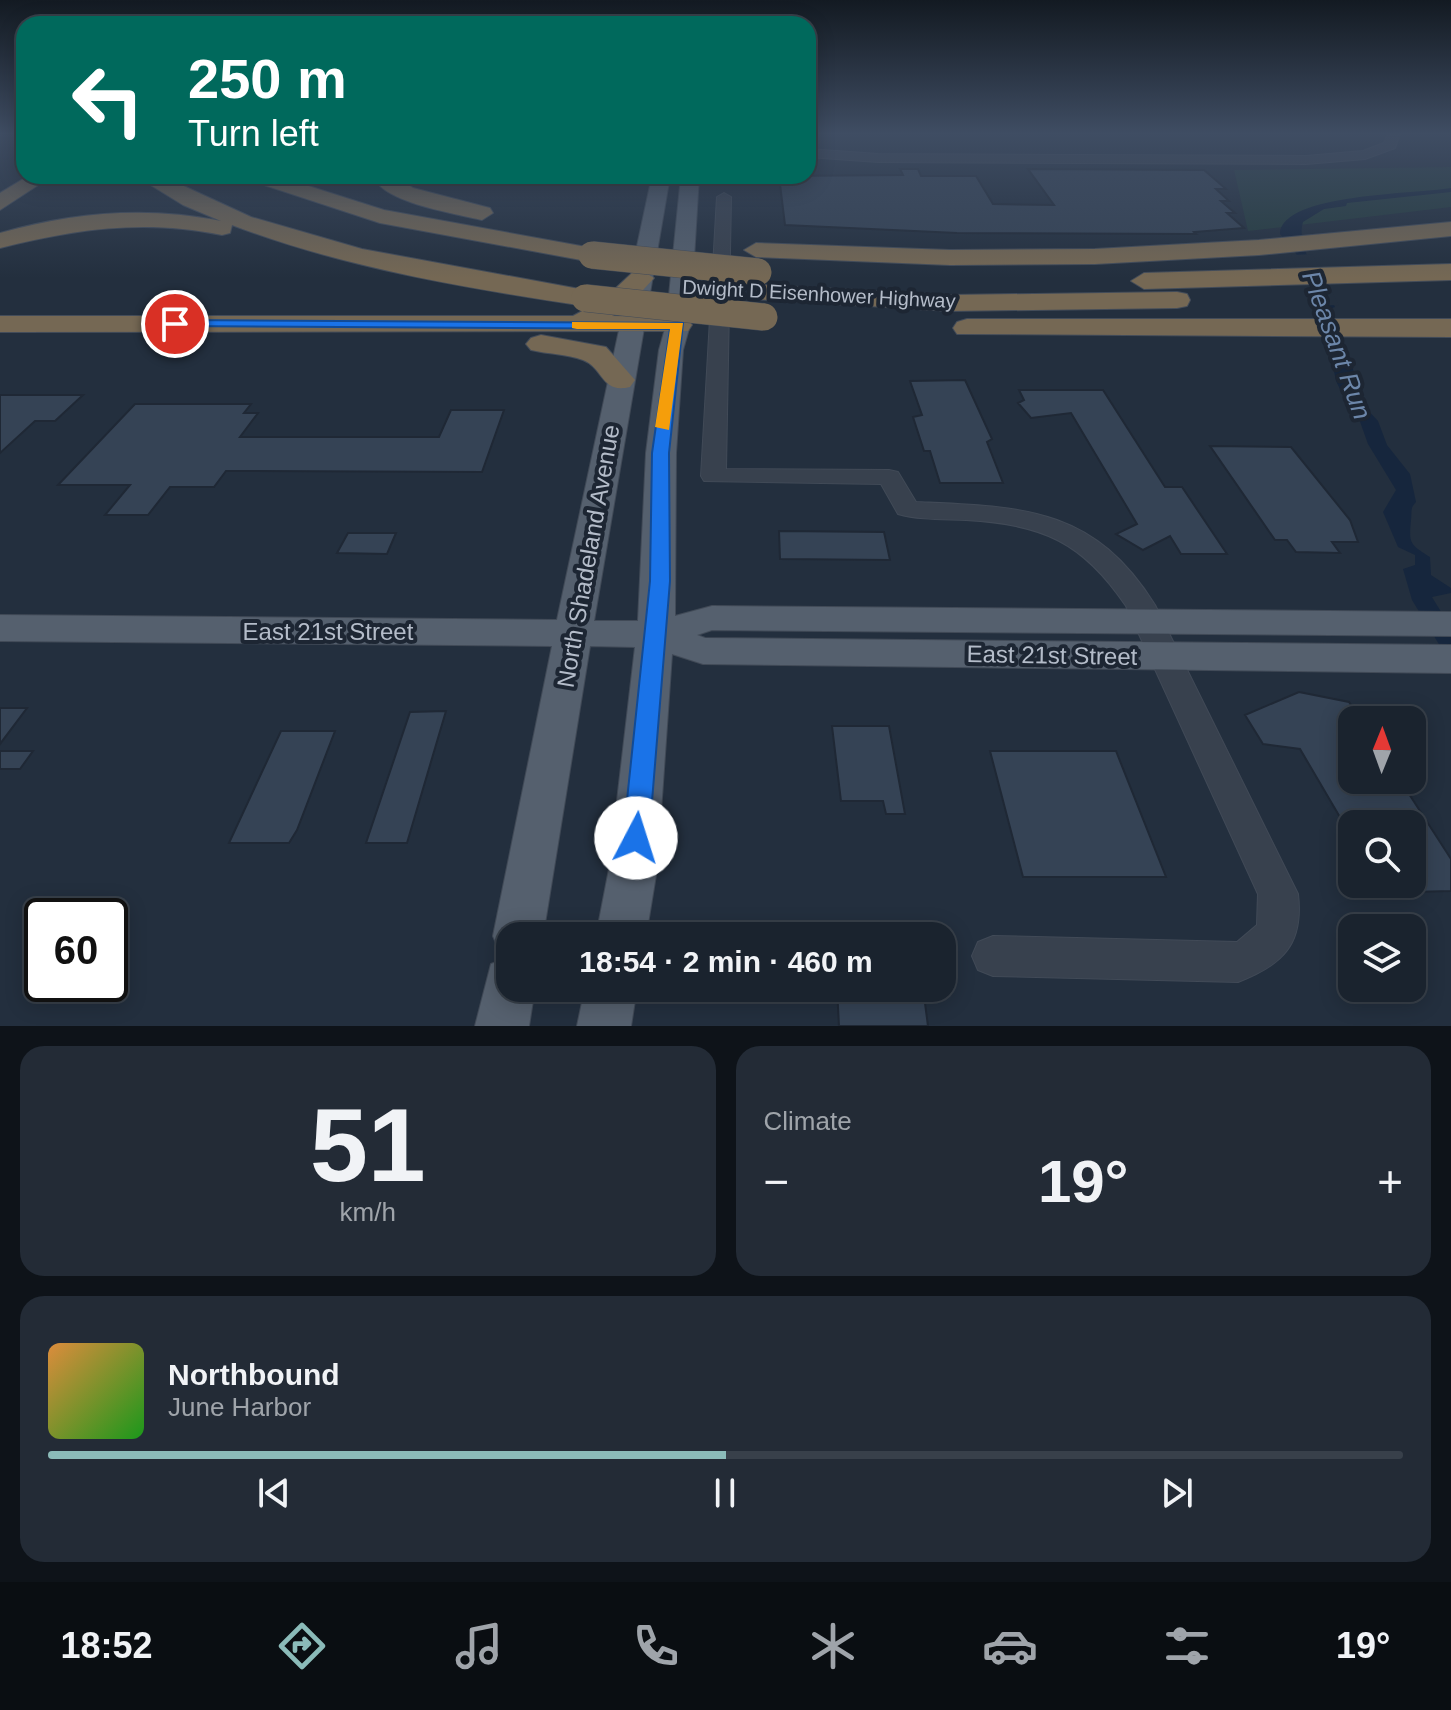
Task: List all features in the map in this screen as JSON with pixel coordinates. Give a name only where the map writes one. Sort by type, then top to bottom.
[{"type":"highway","points":[[0,203],[30,184]]},
{"type":"highway","points":[[162,184],[195,201],[281,233],[436,272]]},
{"type":"highway","points":[[338,184],[432,210],[569,234],[591,266]]},
{"type":"highway","points":[[388,184],[591,266]]},
{"type":"highway","name":"Dwight D Eisenhower Highway","points":[[248,185],[591,266],[979,303],[1356,261],[1451,272]]},
{"type":"highway","points":[[0,241],[86,222],[172,219],[354,261],[436,272],[591,266],[760,283],[1021,330],[1320,328],[1451,317]]},
{"type":"highway","points":[[1356,261],[1451,226]]},
{"type":"highway","points":[[760,283],[900,257],[1046,258],[1259,272],[1451,254]]},
{"type":"highway","name":"Dwight D Eisenhower Highway","points":[[1356,261],[1451,293]]},
{"type":"highway","name":"Dwight D Eisenhower Highway","points":[[760,283],[1101,283],[1259,272]]},
{"type":"highway","points":[[536,334],[613,306],[641,278]]},
{"type":"highway","points":[[0,324],[536,334],[595,353],[619,380]]},
{"type":"highway","points":[[1381,325],[1451,328]]},
{"type":"highway","points":[[0,336],[675,334]]},
{"type":"main road","name":"North Shadeland Avenue","points":[[521,922],[619,380],[632,334],[659,184]]},
{"type":"main road","points":[[624,922],[633,869],[660,581],[661,453],[689,184]]},
{"type":"main road","name":"East 21st Street","points":[[0,628],[655,634],[703,651],[1157,639],[1394,624],[1451,624]]},
{"type":"main road","name":"East 21st Street","points":[[1157,639],[1413,659],[1451,659]]},
{"type":"main road","points":[[502,1026],[506,1002]]},
{"type":"main road","points":[[604,1026],[608,1002]]},
{"type":"street","points":[[724,197],[713,476],[889,477],[907,509],[1020,517],[1075,535],[1102,554],[1117,569],[1157,639],[1270,871],[1281,914],[1271,945],[1256,956],[1238,962],[993,956]]},
{"type":"green space","points":[[1237,182],[1451,182],[1451,207],[1248,231]]},
{"type":"water","name":"Pleasant Run","points":[[1451,188],[1451,192],[1347,203],[1346,206],[1324,209],[1303,222],[1302,232],[1306,254],[1335,307],[1329,309],[1341,342],[1336,344],[1350,359],[1357,383],[1353,394],[1378,421],[1387,445],[1410,474],[1416,502],[1412,510],[1412,542],[1430,557],[1431,575],[1451,588],[1451,593],[1432,597],[1451,628],[1451,664],[1412,600],[1403,569],[1415,565],[1415,555],[1398,547],[1383,512],[1396,490],[1336,381],[1331,356],[1322,343],[1317,308],[1297,255],[1280,234],[1286,220],[1303,210],[1326,203]]},
{"type":"pier","points":[[1312,254],[1339,305],[1312,306],[1291,255]]},
{"type":"building","points":[[980,182],[993,204],[1054,205],[1037,182],[1218,182],[1226,189],[1216,189],[1229,201],[1221,201],[1235,213],[1227,213],[1244,228],[1194,232],[1196,234],[957,233],[785,225],[780,184]]},
{"type":"building","points":[[965,380],[992,439],[987,442],[1003,483],[940,483],[930,451],[924,451],[913,417],[922,415],[910,381]]},
{"type":"building","points":[[1019,390],[1103,390],[1165,487],[1182,487],[1227,554],[1181,554],[1170,536],[1143,550],[1116,534],[1137,524],[1071,413],[1031,418],[1018,403],[1024,400]]},
{"type":"building","points":[[0,395],[83,395],[55,421],[35,421],[0,453]]},
{"type":"building","points":[[135,404],[251,404],[244,413],[258,413],[240,437],[439,437],[451,410],[504,410],[482,472],[226,471],[214,487],[170,487],[148,515],[105,515],[130,485],[58,485]]},
{"type":"building","points":[[1210,446],[1291,447],[1350,520],[1358,542],[1332,542],[1340,553],[1296,552],[1287,540],[1275,540]]},
{"type":"building","points":[[779,531],[884,532],[890,560],[780,559]]},
{"type":"building","points":[[348,533],[396,533],[387,554],[337,553]]},
{"type":"building","points":[[1299,692],[1349,702],[1352,706],[1338,706],[1338,794],[1409,794],[1419,810],[1338,810],[1338,814],[1300,749],[1263,744],[1245,715]]},
{"type":"building","points":[[0,708],[27,708],[0,744]]},
{"type":"building","points":[[446,711],[407,843],[366,843],[410,712]]},
{"type":"building","points":[[832,726],[889,726],[905,814],[886,814],[883,801],[841,801]]},
{"type":"building","points":[[281,731],[335,731],[297,830],[289,843],[229,843]]},
{"type":"building","points":[[0,751],[33,751],[20,769],[0,769]]},
{"type":"building","points":[[990,751],[1116,751],[1166,877],[1023,877]]},
{"type":"building","points":[[1426,820],[1451,859],[1451,891],[1426,892]]},
{"type":"building","points":[[838,1002],[925,1002],[928,1026],[839,1026]]},
{"type":"slow traffic","points":[[577,325],[678,325],[672,342],[663,427]]},
{"type":"route","points":[[175,324],[678,325],[672,342],[661,453],[660,581],[636,838]]}]
